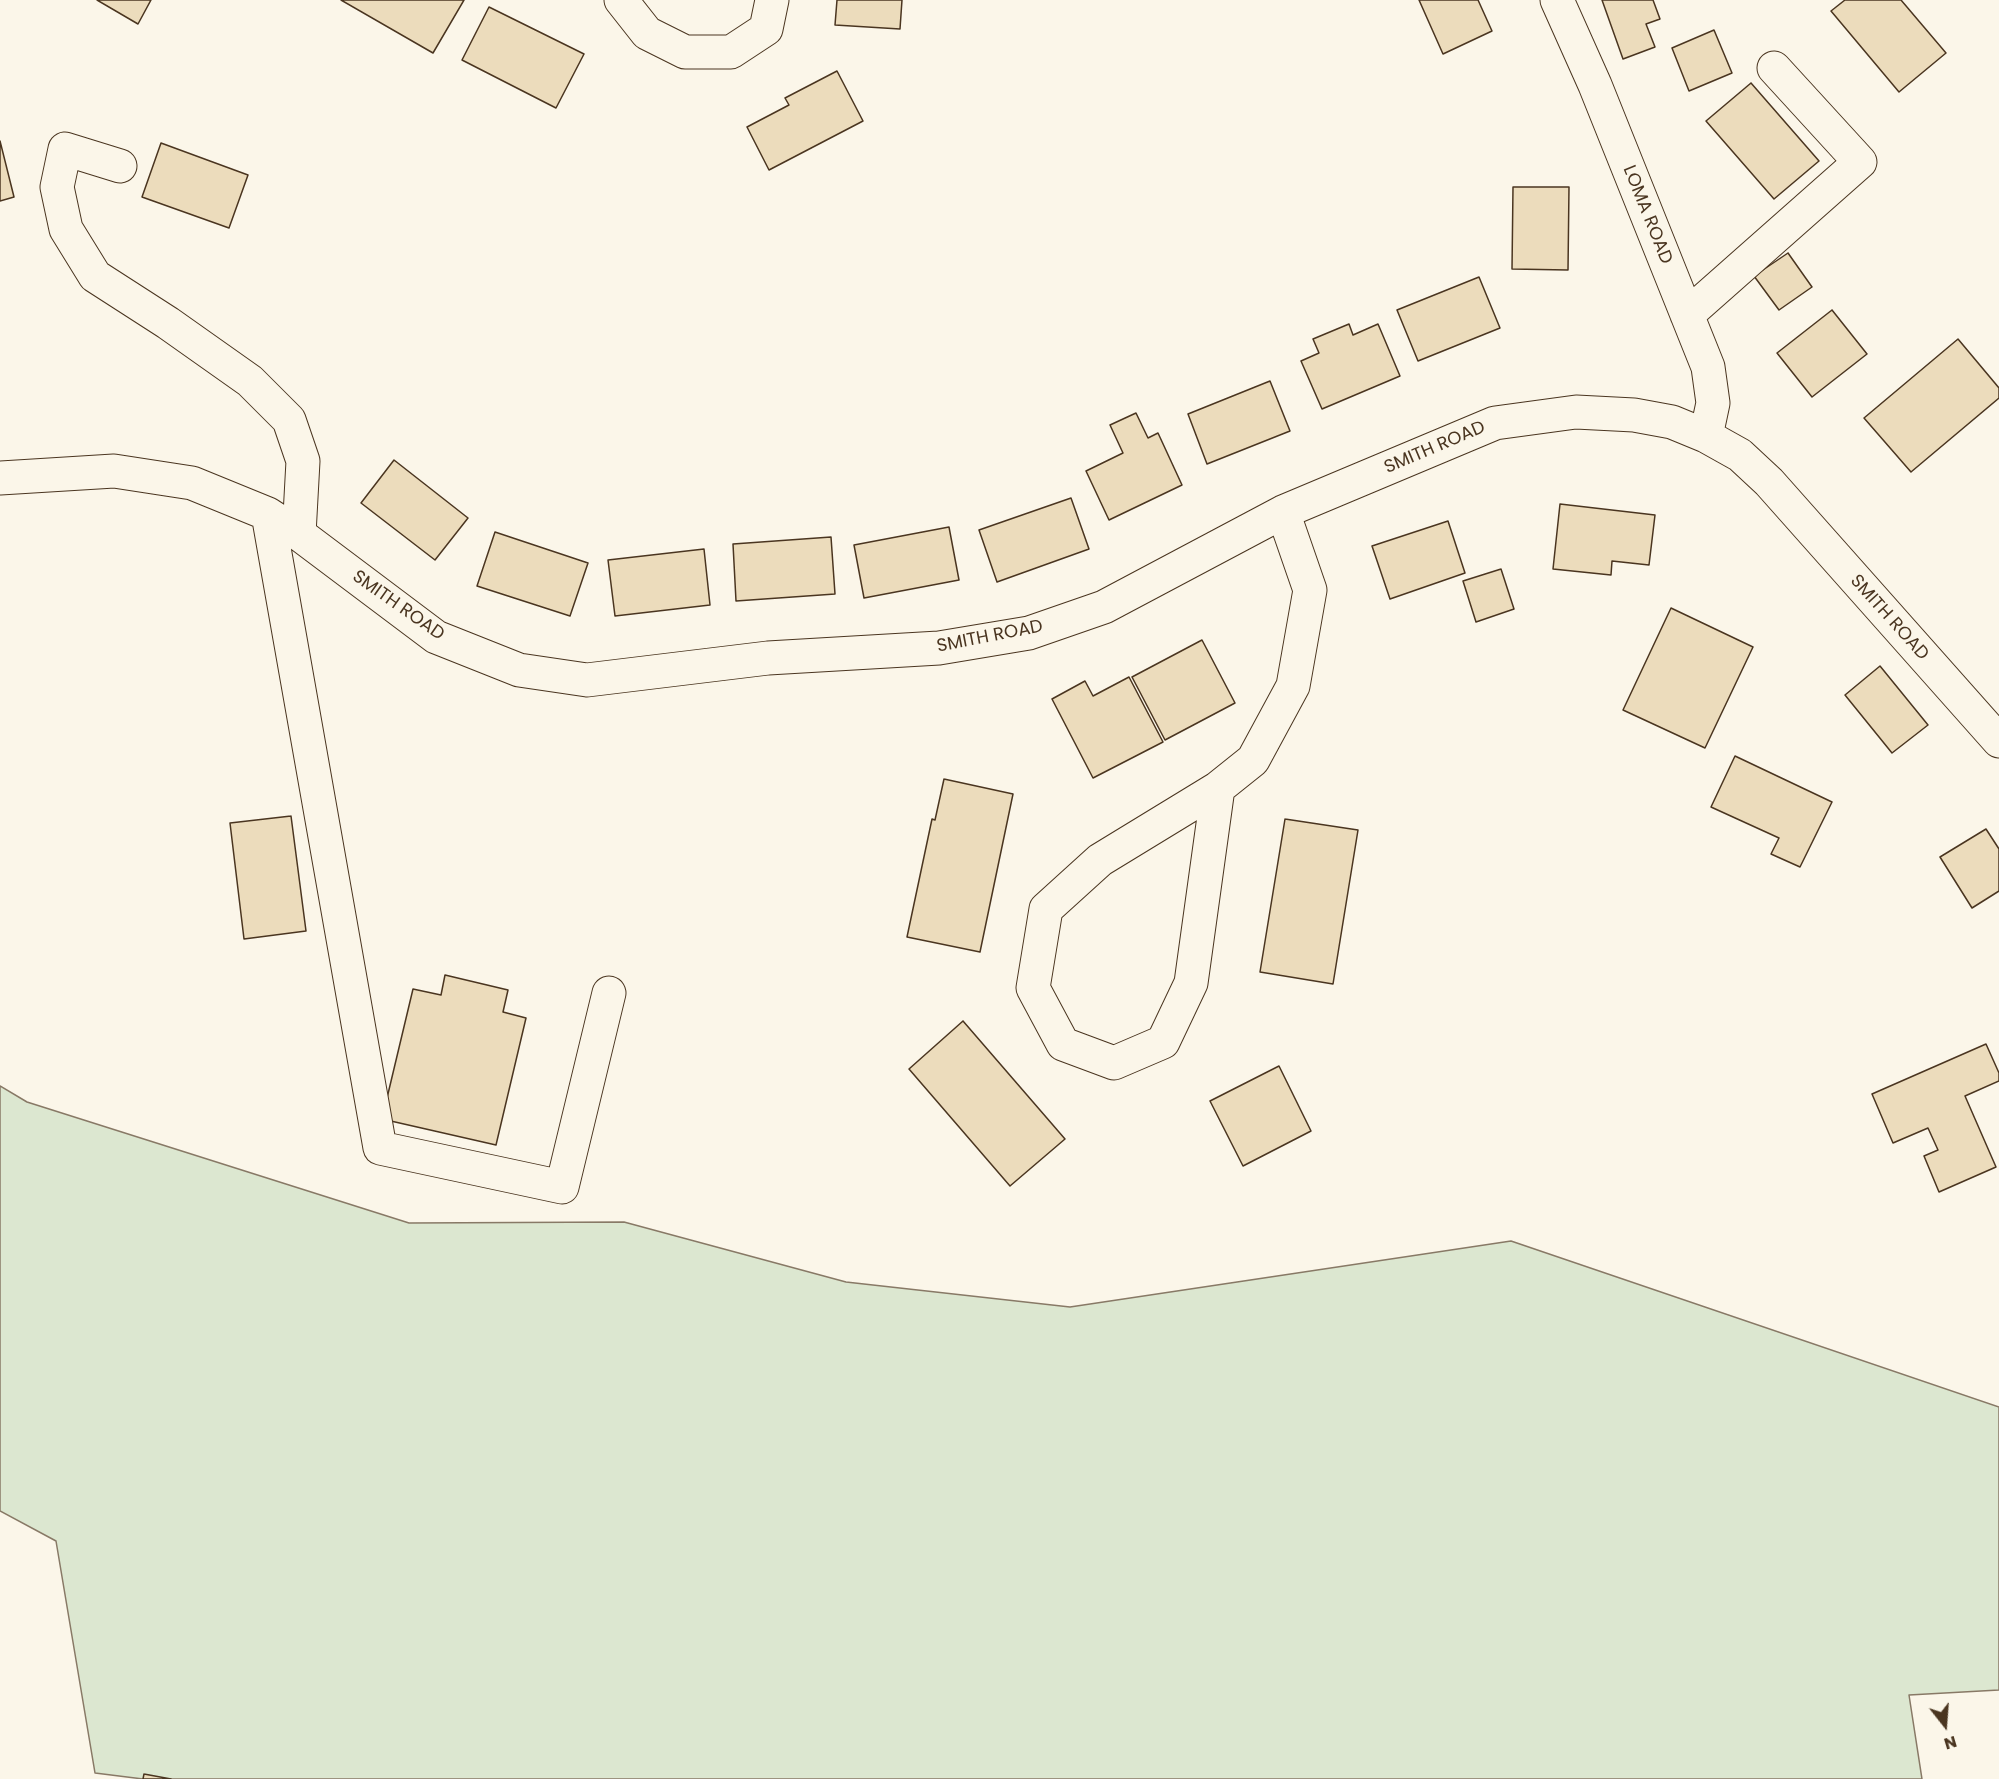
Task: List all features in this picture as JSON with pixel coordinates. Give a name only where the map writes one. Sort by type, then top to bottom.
[{"type":"street","points":[[621,0],[647,33],[685,52],[731,52],[766,29],[772,0]]},
{"type":"street","name":"LOMA ROAD","points":[[1557,0],[1595,85],[1708,366],[1713,403],[1706,436]]},
{"type":"street","points":[[1687,315],[1860,162],[1774,68]]},
{"type":"street","points":[[120,166],[65,149],[57,187],[66,229],[95,276],[168,323],[250,381],[289,420],[303,461],[299,534]]},
{"type":"street","name":"SMITH ROAD","points":[[0,477],[114,471],[192,483],[268,514],[299,534],[436,637],[519,670],[586,680],[768,658],[939,648],[1029,633],[1104,607],[1283,512],[1495,423],[1576,412],[1634,415],[1672,422],[1706,436],[1740,455],[1769,482],[1999,741]]},
{"type":"street","points":[[1218,788],[1191,983],[1163,1042],[1114,1063],[1063,1044],[1033,988],[1046,909],[1100,860],[1218,788],[1253,760],[1293,686],[1310,590],[1283,512]]},
{"type":"street","points":[[268,514],[380,1148],[562,1187],[609,993]]},
{"type":"green space","points":[[0,1086],[27,1102],[409,1223],[624,1222],[846,1282],[1070,1307],[1511,1241],[1999,1407],[1999,1690],[1909,1695],[1922,1779],[143,1779],[95,1773],[56,1541],[0,1511]]},
{"type":"building","points":[[97,0],[151,0],[138,24]]},
{"type":"building","points":[[341,0],[464,0],[433,53]]},
{"type":"building","points":[[837,0],[902,0],[900,29],[835,25]]},
{"type":"building","points":[[1419,0],[1478,0],[1492,31],[1443,54]]},
{"type":"building","points":[[1602,0],[1653,0],[1660,19],[1646,24],[1655,47],[1623,59]]},
{"type":"building","points":[[1845,0],[1901,0],[1946,53],[1899,92],[1831,11]]},
{"type":"building","points":[[489,7],[584,54],[556,108],[462,60]]},
{"type":"building","points":[[1714,30],[1732,73],[1689,91],[1672,48]]},
{"type":"building","points":[[837,71],[863,121],[769,170],[747,127],[789,105],[785,98]]},
{"type":"building","points":[[1751,83],[1819,161],[1774,199],[1706,121]]},
{"type":"building","points":[[0,141],[14,197],[0,201]]},
{"type":"building","points":[[161,143],[248,175],[229,228],[142,197]]},
{"type":"building","points":[[1513,187],[1569,187],[1568,270],[1512,269]]},
{"type":"building","points":[[1788,253],[1812,287],[1779,310],[1754,276]]},
{"type":"building","points":[[1479,277],[1500,328],[1418,361],[1397,310]]},
{"type":"building","points":[[1832,310],[1867,354],[1812,397],[1777,353]]},
{"type":"building","points":[[1349,324],[1353,335],[1378,324],[1400,376],[1322,409],[1301,361],[1319,353],[1313,339]]},
{"type":"building","points":[[1958,339],[1999,388],[1999,398],[1911,472],[1864,418]]},
{"type":"building","points":[[1270,381],[1290,431],[1207,464],[1188,414]]},
{"type":"building","points":[[1136,413],[1148,438],[1158,433],[1182,485],[1109,520],[1086,471],[1123,453],[1110,425]]},
{"type":"building","points":[[394,460],[468,518],[435,560],[361,503]]},
{"type":"building","points":[[1071,498],[1089,549],[997,582],[979,530]]},
{"type":"building","points":[[1560,504],[1655,515],[1649,565],[1612,561],[1611,575],[1553,569]]},
{"type":"building","points":[[1448,521],[1465,573],[1390,599],[1372,546]]},
{"type":"building","points":[[949,527],[959,580],[864,598],[854,545]]},
{"type":"building","points":[[495,532],[588,563],[570,616],[477,586]]},
{"type":"building","points":[[831,537],[835,594],[736,601],[733,544]]},
{"type":"building","points":[[704,549],[710,605],[615,616],[608,560]]},
{"type":"building","points":[[1501,569],[1514,609],[1476,622],[1463,581]]},
{"type":"building","points":[[1671,608],[1753,647],[1705,748],[1623,710]]},
{"type":"building","points":[[1202,640],[1235,703],[1165,740],[1132,677]]},
{"type":"building","points":[[1880,666],[1928,725],[1892,753],[1845,695]]},
{"type":"building","points":[[1129,677],[1163,742],[1093,778],[1052,699],[1085,681],[1093,696]]},
{"type":"building","points":[[1735,756],[1832,802],[1800,867],[1771,854],[1779,838],[1711,807]]},
{"type":"building","points":[[944,779],[1013,794],[980,952],[907,937],[932,819],[935,820]]},
{"type":"building","points":[[291,816],[306,931],[244,939],[230,823]]},
{"type":"building","points":[[1285,819],[1358,830],[1333,984],[1260,972]]},
{"type":"building","points":[[1986,829],[1999,849],[1999,891],[1972,908],[1940,857]]},
{"type":"building","points":[[445,975],[508,990],[503,1012],[526,1018],[496,1145],[382,1119],[413,989],[441,995]]},
{"type":"building","points":[[963,1021],[1065,1139],[1010,1186],[909,1069]]},
{"type":"building","points":[[1986,1044],[1999,1073],[1999,1081],[1965,1096],[1996,1167],[1939,1192],[1924,1156],[1938,1150],[1928,1128],[1893,1143],[1872,1094]]},
{"type":"building","points":[[1279,1066],[1311,1131],[1243,1166],[1210,1101]]},
{"type":"building","points":[[144,1774],[171,1779],[143,1779]]}]
